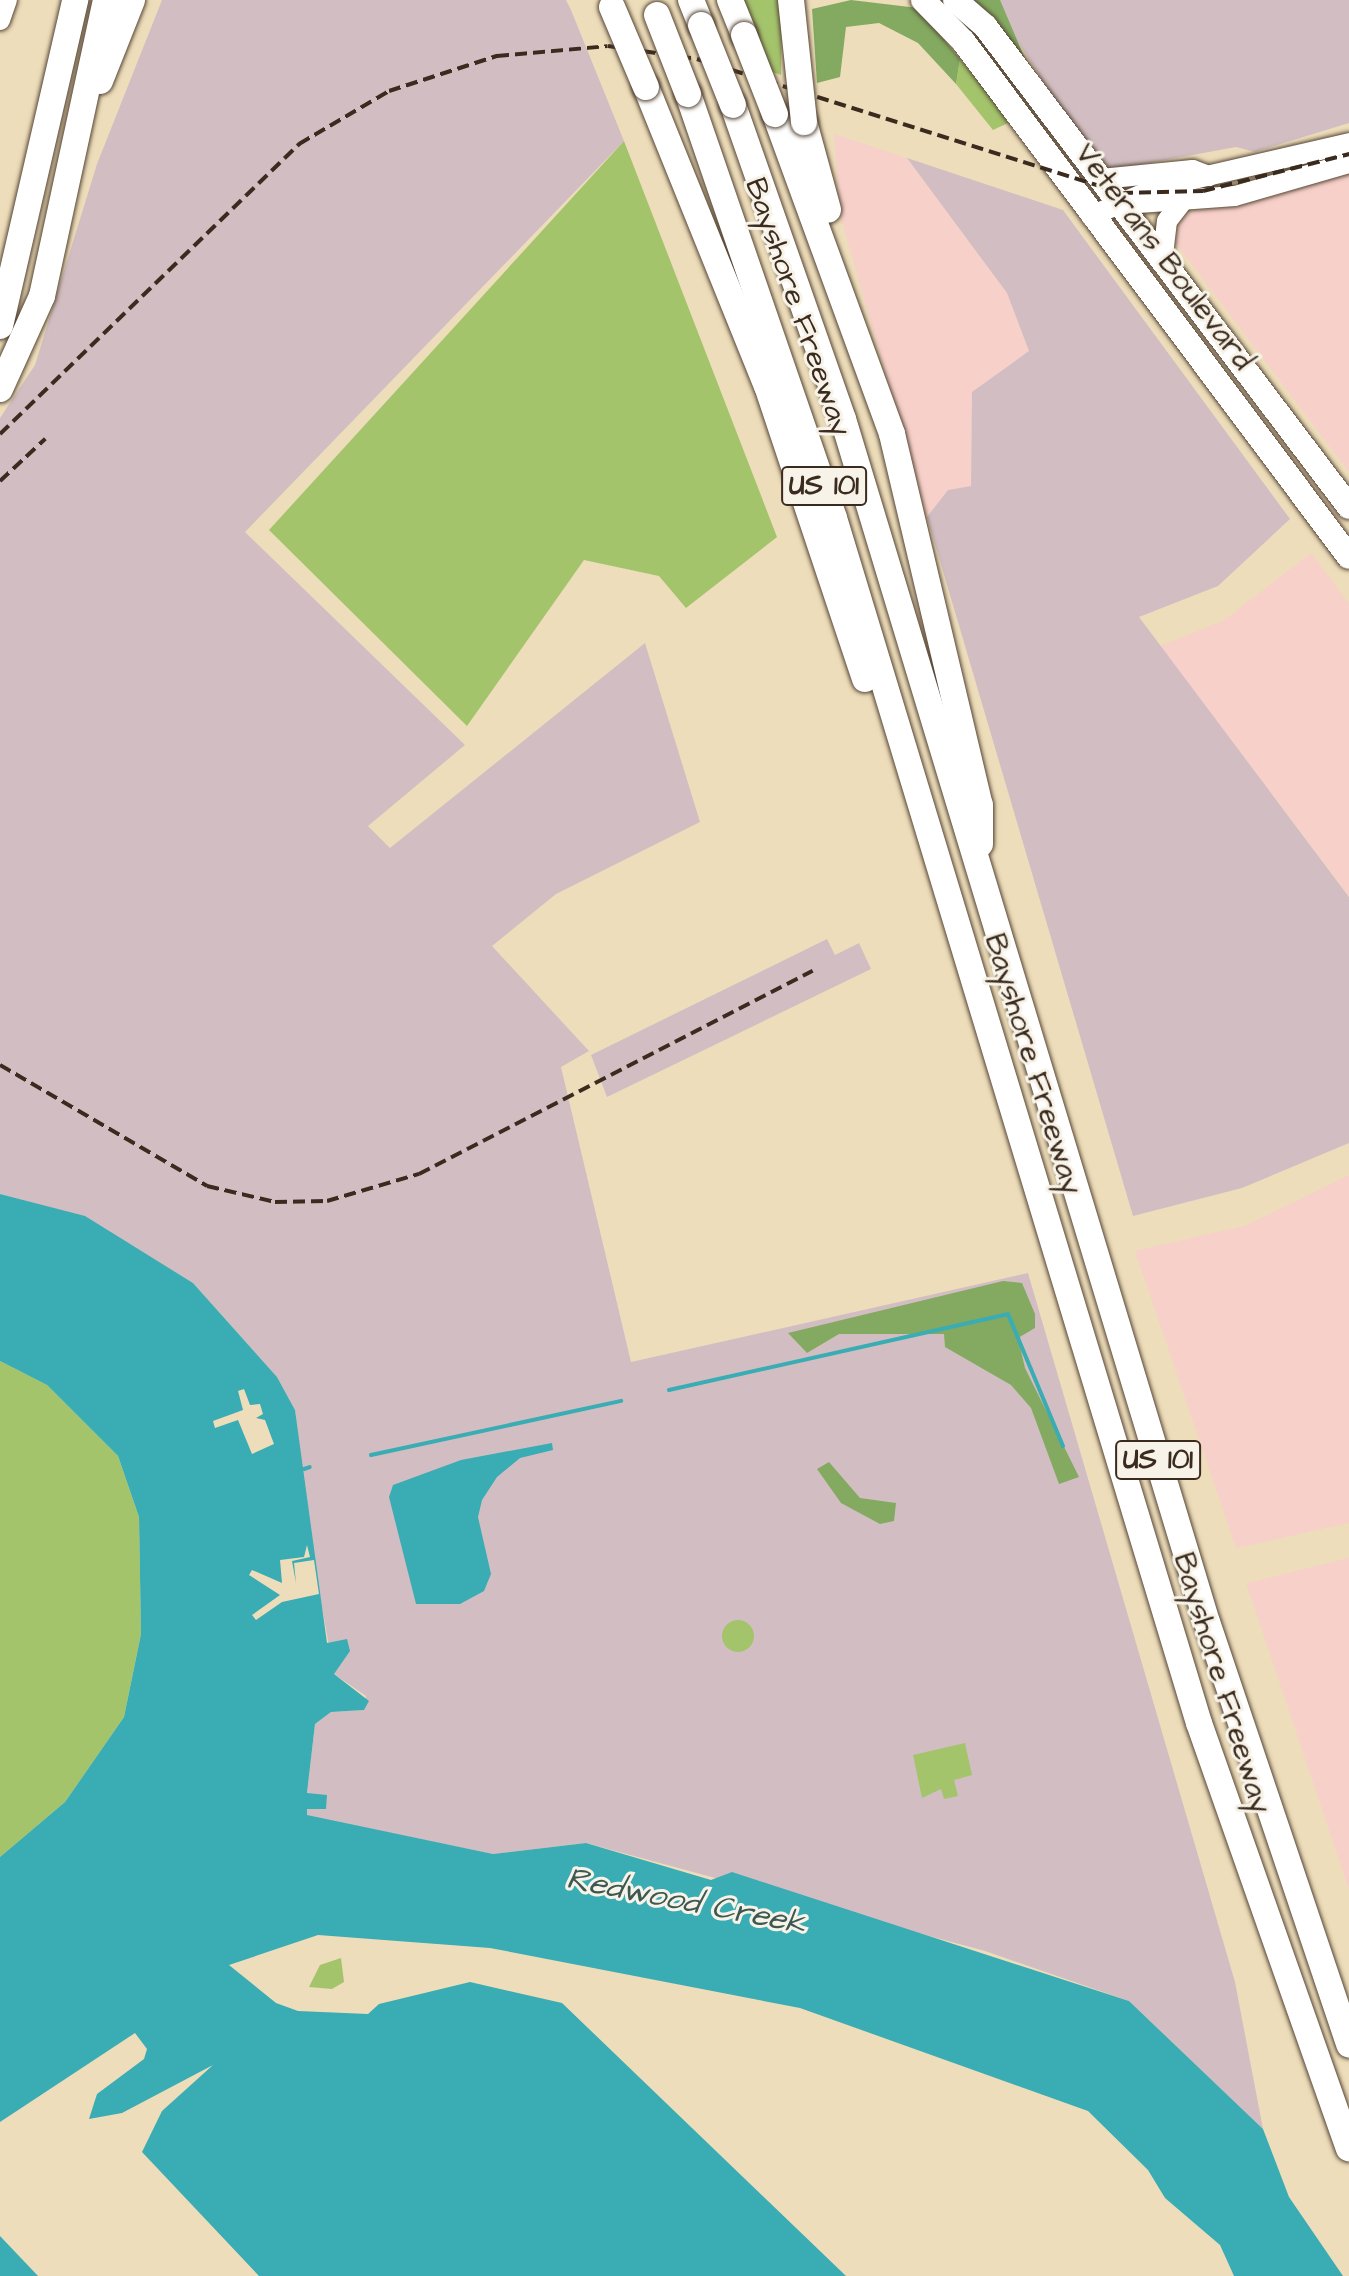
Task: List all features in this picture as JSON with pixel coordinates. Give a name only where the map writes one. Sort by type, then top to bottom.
[{"type":"highway","points":[[50,106],[62,0]]},
{"type":"highway","points":[[0,326],[75,0]]},
{"type":"highway","points":[[0,389],[42,296],[60,198],[106,0]]},
{"type":"highway","points":[[60,198],[132,0]]},
{"type":"highway","name":"Bayshore Freeway","points":[[691,0],[733,105],[834,390],[1240,1728],[1349,2045]]},
{"type":"highway","points":[[730,0],[862,341]]},
{"type":"highway","points":[[791,0],[804,122],[862,341],[892,434],[980,805],[979,872]]},
{"type":"highway","points":[[605,3],[699,218],[767,386],[866,680],[945,882]]},
{"type":"highway","name":"Bayshore Freeway","points":[[654,8],[779,343],[1199,1723],[1349,2148]]},
{"type":"main road","name":"Veterans Boulevard","points":[[923,0],[949,23],[1349,557]]},
{"type":"main road","name":"Veterans Boulevard","points":[[955,0],[985,26],[1101,179],[1117,205],[1349,507]]},
{"type":"street","points":[[0,20],[7,0]]},
{"type":"street","points":[[1091,216],[1209,176],[1349,143]]},
{"type":"street","points":[[1117,205],[1181,203],[1235,196],[1349,163]]},
{"type":"street","points":[[1101,179],[1193,170],[1209,176]]},
{"type":"street","points":[[1162,263],[1167,221],[1181,203]]},
{"type":"shaded area","points":[[162,0],[566,0],[624,141],[245,532],[465,745],[368,826],[390,848],[645,643],[700,822],[556,894],[492,946],[589,1051],[561,1067],[631,1362],[1028,1273],[1235,1982],[1263,2129],[1129,2001],[985,1951],[586,1843],[493,1854],[306,1816],[306,1809],[326,1809],[307,1794],[315,1724],[331,1712],[364,1710],[366,1696],[334,1674],[300,1485],[295,1410],[277,1377],[193,1283],[85,1217],[0,1194],[0,418],[35,365],[97,164]]},
{"type":"shaded area","points":[[991,0],[1349,0],[1349,123],[1255,152],[1236,147],[1111,170],[1064,114]]},
{"type":"shaded area","points":[[834,134],[907,158],[1007,293],[1029,352],[972,392],[971,486],[948,490],[927,517],[840,215]]},
{"type":"shaded area","points":[[907,158],[1063,210],[1290,519],[1218,586],[1139,617],[1349,897],[1349,1143],[1242,1188],[1133,1216],[927,517],[948,490],[971,486],[972,392],[1029,351],[1007,293]]},
{"type":"shaded area","points":[[1349,171],[1349,472],[1175,242],[1179,223],[1191,212]]},
{"type":"shaded area","points":[[1311,553],[1349,604],[1349,896],[1160,646],[1223,621]]},
{"type":"shaded area","points":[[827,939],[835,955],[859,943],[871,969],[607,1097],[591,1055]]},
{"type":"shaded area","points":[[1349,1175],[1349,1523],[1236,1548],[1135,1251],[1247,1225]]},
{"type":"shaded area","points":[[1349,1558],[1349,1889],[1246,1583]]},
{"type":"green space","points":[[742,0],[782,0],[781,75],[770,71]]},
{"type":"green space","points":[[851,0],[918,8],[960,59],[956,84],[918,43],[879,23],[846,27],[840,77],[817,83],[812,9]]},
{"type":"green space","points":[[967,0],[1000,0],[1032,75]]},
{"type":"green space","points":[[960,59],[1001,108],[1008,123],[993,130],[956,84]]},
{"type":"green space","points":[[624,141],[777,537],[686,608],[659,576],[584,560],[467,726],[269,530]]},
{"type":"green space","points":[[1003,1281],[1022,1283],[1035,1314],[1035,1328],[1018,1338],[1025,1368],[1079,1477],[1059,1484],[1031,1408],[1011,1385],[945,1347],[944,1334],[839,1334],[807,1353],[788,1333]]},
{"type":"green space","points":[[0,1361],[47,1385],[118,1456],[139,1517],[141,1634],[124,1717],[65,1802],[0,1857]]},
{"type":"green space","points":[[829,1462],[860,1498],[896,1503],[894,1521],[880,1524],[841,1503],[817,1469]]},
{"type":"green space","points":[[738,1620],[749,1625],[754,1636],[749,1647],[738,1652],[727,1647],[722,1636],[727,1625]]},
{"type":"green space","points":[[965,1743],[972,1775],[954,1780],[958,1796],[944,1799],[941,1789],[922,1798],[913,1755]]},
{"type":"green space","points":[[341,1958],[344,1982],[332,1989],[309,1987],[320,1965]]},
{"type":"water","name":"Redwood Creek","points":[[0,1194],[85,1216],[193,1283],[277,1377],[295,1410],[327,1643],[347,1639],[350,1651],[334,1674],[369,1701],[364,1710],[331,1712],[315,1724],[307,1793],[327,1795],[326,1809],[307,1809],[307,1815],[493,1854],[586,1843],[711,1880],[732,1872],[1129,2001],[1263,2129],[1289,2197],[1343,2276],[1234,2276],[1220,2245],[1165,2198],[1148,2170],[1088,2111],[800,2008],[490,1948],[318,1935],[229,1965],[276,2003],[298,2011],[368,2014],[379,2004],[470,1982],[562,2003],[846,2276],[259,2276],[142,2152],[162,2111],[213,2065],[122,2113],[89,2119],[97,2094],[144,2059],[147,2049],[135,2033],[0,2122],[0,1857],[65,1802],[124,1717],[141,1634],[139,1517],[118,1456],[47,1385],[0,1361]]},
{"type":"water","points":[[552,1443],[553,1450],[520,1458],[497,1477],[482,1500],[478,1517],[491,1574],[484,1591],[460,1604],[416,1604],[389,1497],[393,1485],[461,1460]]},
{"type":"water","points":[[0,2236],[38,2276],[0,2276]]},
{"type":"pier","points":[[244,1389],[250,1405],[260,1404],[263,1414],[256,1418],[265,1420],[274,1444],[252,1454],[238,1420],[215,1428],[213,1421],[243,1410],[238,1391]]},
{"type":"pier","points":[[307,1545],[310,1557],[292,1561],[296,1583],[294,1563],[314,1560],[319,1594],[282,1602],[256,1620],[252,1615],[280,1595],[249,1575],[252,1570],[282,1583],[280,1560],[304,1557]]},
{"type":"waterway","points":[[669,1390],[1008,1314],[1063,1446]]},
{"type":"waterway","points":[[371,1455],[621,1401]]},
{"type":"waterway","points":[[304,1469],[310,1467]]},
{"type":"railway","points":[[0,434],[299,144],[389,91],[497,56],[608,46],[697,59],[1121,193],[1203,191],[1349,154]]},
{"type":"railway","points":[[0,481],[45,439]]},
{"type":"railway","points":[[0,1065],[207,1186],[275,1202],[327,1201],[419,1174],[813,971]]}]
